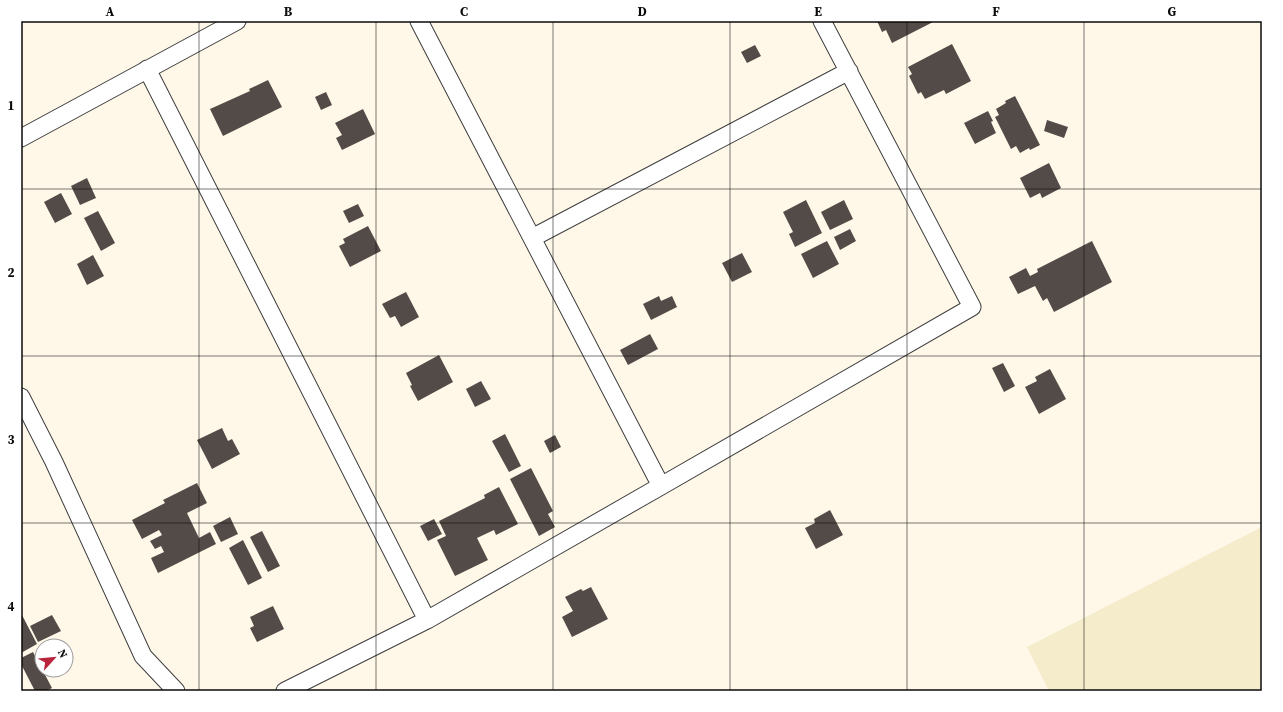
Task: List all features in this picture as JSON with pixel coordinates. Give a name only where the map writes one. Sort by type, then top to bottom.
[{"type":"street","points":[[21,138],[237,21]]},
{"type":"street","points":[[419,21],[662,486]]},
{"type":"street","points":[[285,691],[427,620],[972,307],[822,21]]},
{"type":"street","points":[[147,69],[427,620]]},
{"type":"street","points":[[532,238],[849,71]]},
{"type":"street","points":[[21,397],[54,462],[143,656],[176,691]]},
{"type":"shaded area","points":[[1262,527],[1262,691],[1049,691],[1027,647]]},
{"type":"building","points":[[877,21],[935,21],[892,43],[886,30],[882,32]]},
{"type":"building","points":[[952,44],[971,81],[946,94],[944,90],[925,99],[921,92],[918,94],[909,76],[912,74],[908,67]]},
{"type":"building","points":[[755,45],[761,56],[747,63],[741,52]]},
{"type":"building","points":[[268,80],[282,107],[223,136],[210,109],[250,91],[249,89]]},
{"type":"building","points":[[326,92],[332,105],[321,110],[315,97]]},
{"type":"building","points":[[1015,96],[1040,145],[1030,150],[1029,148],[1020,153],[1016,146],[1011,149],[995,117],[999,115],[996,109],[1006,103],[1005,101]]},
{"type":"building","points":[[363,109],[375,134],[342,150],[336,138],[342,135],[335,123]]},
{"type":"building","points":[[988,111],[993,121],[991,122],[996,133],[975,144],[964,123]]},
{"type":"building","points":[[1047,120],[1068,127],[1064,138],[1044,131]]},
{"type":"building","points":[[1049,163],[1061,188],[1042,198],[1040,193],[1030,198],[1020,178]]},
{"type":"building","points":[[87,178],[96,198],[80,205],[71,186]]},
{"type":"building","points":[[61,193],[72,214],[55,223],[44,202]]},
{"type":"building","points":[[806,200],[822,233],[795,247],[789,234],[793,232],[783,212]]},
{"type":"building","points":[[844,200],[853,219],[830,230],[821,212]]},
{"type":"building","points":[[358,204],[364,216],[349,223],[343,211]]},
{"type":"building","points":[[98,211],[115,243],[101,251],[84,218]]},
{"type":"building","points":[[368,226],[381,251],[350,267],[339,246],[345,243],[343,239]]},
{"type":"building","points":[[850,229],[856,241],[840,250],[834,237]]},
{"type":"building","points":[[827,241],[839,264],[813,278],[801,254]]},
{"type":"building","points":[[1092,241],[1112,282],[1054,312],[1047,298],[1043,301],[1035,286],[1018,294],[1009,277],[1026,268],[1030,276],[1038,272],[1037,269]]},
{"type":"building","points":[[742,253],[752,272],[732,282],[722,263]]},
{"type":"building","points":[[93,255],[104,276],[87,285],[77,264]]},
{"type":"building","points":[[406,292],[419,317],[401,327],[395,316],[390,318],[382,304]]},
{"type":"building","points":[[659,296],[661,301],[672,296],[677,307],[651,320],[643,304]]},
{"type":"building","points":[[650,334],[658,349],[628,365],[620,350]]},
{"type":"building","points":[[439,355],[453,382],[418,401],[410,386],[412,385],[406,373]]},
{"type":"building","points":[[1003,363],[1015,386],[1004,392],[992,368]]},
{"type":"building","points":[[1050,369],[1066,399],[1039,414],[1025,387],[1037,381],[1035,377]]},
{"type":"building","points":[[481,381],[491,399],[475,407],[466,389]]},
{"type":"building","points":[[222,428],[228,441],[232,439],[240,454],[212,469],[197,440]]},
{"type":"building","points":[[505,434],[521,466],[509,472],[492,441]]},
{"type":"building","points":[[555,435],[561,447],[550,453],[544,441]]},
{"type":"building","points":[[531,468],[553,511],[548,514],[555,527],[539,536],[510,479]]},
{"type":"building","points":[[197,483],[207,503],[187,513],[199,538],[210,532],[216,544],[158,573],[151,558],[164,552],[161,546],[155,549],[150,541],[162,535],[159,530],[142,539],[132,520],[165,503],[163,500]]},
{"type":"building","points":[[499,487],[518,524],[496,535],[494,530],[477,538],[488,560],[455,576],[437,540],[446,536],[439,521],[485,498],[484,495]]},
{"type":"building","points":[[830,510],[843,535],[816,549],[805,528],[815,523],[814,519]]},
{"type":"building","points":[[230,517],[238,534],[221,542],[213,526]]},
{"type":"building","points":[[434,519],[442,534],[428,541],[420,526]]},
{"type":"building","points":[[262,531],[280,566],[268,572],[250,537]]},
{"type":"building","points":[[243,540],[262,578],[248,585],[229,548]]},
{"type":"building","points":[[591,587],[608,619],[572,637],[562,617],[573,611],[565,597],[581,589],[583,591]]},
{"type":"building","points":[[273,606],[284,629],[257,642],[250,628],[254,626],[250,617]]},
{"type":"building","points":[[22,615],[34,638],[34,646],[21,653]]},
{"type":"building","points":[[52,615],[61,631],[46,638],[36,638],[30,626]]},
{"type":"building","points":[[33,652],[34,678],[47,678],[52,688],[46,691],[35,691],[21,664],[21,658]]}]
